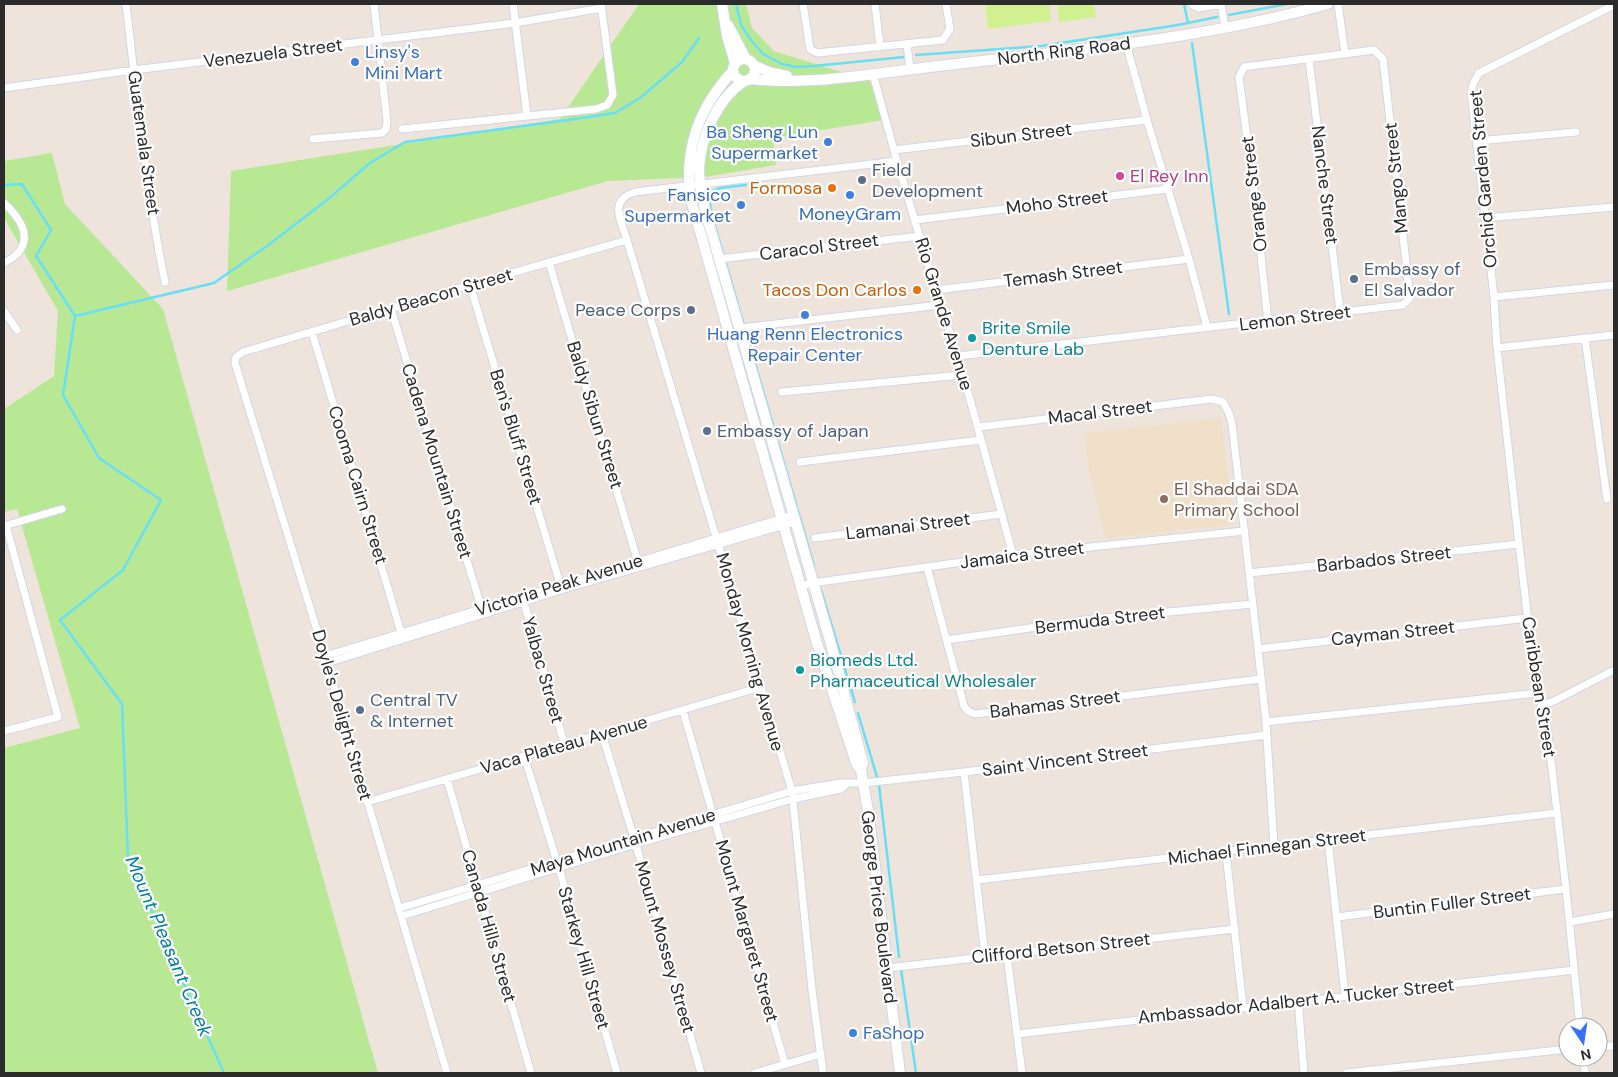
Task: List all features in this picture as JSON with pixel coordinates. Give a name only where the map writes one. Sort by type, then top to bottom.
[{"type":"main road","points":[[722,4],[727,36],[734,68],[737,78],[747,80],[755,73],[753,62],[746,59],[740,59],[734,68]]},
{"type":"main road","name":"North Ring Road","points":[[747,80],[782,81],[873,74],[1126,43],[1225,27],[1328,4]]},
{"type":"main road","points":[[725,20],[746,59]]},
{"type":"main road","name":"North Ring Road","points":[[755,66],[797,80]]},
{"type":"main road","name":"George Price Boulevard","points":[[734,68],[715,94],[704,126],[689,155],[688,186],[742,384],[801,586],[853,754],[861,770],[900,1073]]},
{"type":"main road","name":"George Price Boulevard","points":[[747,80],[733,90],[704,126],[700,159],[700,184],[705,210],[863,762],[861,770]]},
{"type":"main road","points":[[742,384],[754,380]]},
{"type":"street","name":"Guatemala Street","points":[[126,4],[156,230],[166,282]]},
{"type":"street","points":[[313,139],[382,133],[386,129],[387,121],[374,4]]},
{"type":"street","points":[[402,129],[527,116],[513,4]]},
{"type":"street","points":[[803,4],[810,49],[817,53],[943,40],[950,28],[946,4]]},
{"type":"street","points":[[875,4],[880,47]]},
{"type":"street","points":[[1191,4],[1199,8],[1221,4],[1225,27]]},
{"type":"street","points":[[1309,59],[1345,54],[1338,4]]},
{"type":"street","name":"Orchid Garden Street","points":[[1497,348],[1486,218],[1471,92],[1473,84],[1479,73],[1614,5]]},
{"type":"street","name":"Venezuela Street","points":[[4,88],[515,23],[602,6],[613,94],[607,104],[596,109],[527,116]]},
{"type":"street","points":[[1126,43],[1189,258],[1207,327]]},
{"type":"street","points":[[907,44],[910,69]]},
{"type":"street","name":"Mango Street","points":[[1345,54],[1374,50],[1383,59],[1410,298]]},
{"type":"street","name":"Orange Street","points":[[1268,322],[1239,76],[1244,67],[1309,59]]},
{"type":"street","name":"Nanche Street","points":[[1309,59],[1340,312]]},
{"type":"street","name":"Rio Grande Avenue","points":[[873,74],[940,305],[958,356],[1013,555]]},
{"type":"street","name":"Sibun Street","points":[[894,150],[1147,120]]},
{"type":"street","points":[[1477,141],[1576,132]]},
{"type":"street","points":[[688,186],[897,161]]},
{"type":"street","name":"Monday Morning Avenue","points":[[688,186],[626,194],[618,203],[618,210],[792,795],[810,971],[823,1073]]},
{"type":"street","name":"Moho Street","points":[[915,220],[1168,188]]},
{"type":"street","points":[[4,204],[13,211],[20,221],[25,238],[17,254],[4,263]]},
{"type":"street","points":[[1486,218],[1614,207]]},
{"type":"street","name":"Caracol Street","points":[[719,259],[920,236]]},
{"type":"street","name":"Baldy Beacon Street","points":[[236,357],[243,352],[627,240]]},
{"type":"street","name":"Temash Street","points":[[936,290],[1189,258]]},
{"type":"street","name":"Baldy Sibun Street","points":[[549,262],[639,565]]},
{"type":"street","name":"Ben's Bluff Street","points":[[470,285],[561,587]]},
{"type":"street","points":[[1494,297],[1614,285]]},
{"type":"street","name":"Lemon Street","points":[[958,356],[1207,327],[1268,322],[1403,305],[1410,298]]},
{"type":"street","points":[[741,328],[940,305]]},
{"type":"street","name":"Cadena Mountain Street","points":[[391,309],[482,610]]},
{"type":"street","points":[[4,311],[17,330]]},
{"type":"street","name":"Cooma Cairn Street","points":[[312,332],[402,636]]},
{"type":"street","points":[[1497,348],[1614,335]]},
{"type":"street","points":[[1586,338],[1607,499]]},
{"type":"street","name":"Caribbean Street","points":[[1497,348],[1528,618],[1538,693],[1547,726],[1579,1017]]},
{"type":"street","name":"Doyle's Delight Street","points":[[236,357],[235,363],[326,659],[447,1073]]},
{"type":"street","points":[[782,392],[962,375]]},
{"type":"street","name":"Macal Street","points":[[978,427],[1212,399],[1223,402],[1229,412],[1232,424],[1244,531]]},
{"type":"street","points":[[800,462],[981,440]]},
{"type":"street","points":[[4,731],[58,717],[5,525],[62,508]]},
{"type":"street","name":"Lamanai Street","points":[[815,538],[1002,514]]},
{"type":"street","name":"Victoria Peak Avenue","points":[[326,659],[482,610],[794,519]]},
{"type":"street","points":[[1244,531],[1262,679],[1274,846]]},
{"type":"street","name":"Jamaica Street","points":[[801,586],[1013,555],[1244,531]]},
{"type":"street","name":"Barbados Street","points":[[1249,573],[1519,544]]},
{"type":"street","name":"Bahamas Street","points":[[927,567],[964,706],[968,711],[975,714],[1262,679]]},
{"type":"street","name":"Yalbac Street","points":[[523,599],[564,743]]},
{"type":"street","name":"Bermuda Street","points":[[947,640],[1084,620],[1253,604]]},
{"type":"street","name":"Cayman Street","points":[[1258,649],[1528,618]]},
{"type":"street","points":[[1542,705],[1554,701],[1614,670]]},
{"type":"street","name":"Vaca Plateau Avenue","points":[[367,802],[761,687]]},
{"type":"street","points":[[1266,722],[1538,693]]},
{"type":"street","name":"Mount Margaret Street","points":[[683,711],[785,1064]]},
{"type":"street","name":"Mount Mossey Street","points":[[602,734],[635,841],[701,1073]]},
{"type":"street","name":"Saint Vincent Street","points":[[864,783],[1267,735]]},
{"type":"street","name":"Starkey Hill Street","points":[[524,756],[558,865],[617,1073]]},
{"type":"street","points":[[964,772],[985,956]]},
{"type":"street","name":"Canada Hills Street","points":[[447,779],[531,1073]]},
{"type":"street","name":"Maya Mountain Avenue","points":[[400,908],[558,865],[714,814],[840,783],[864,783]]},
{"type":"street","name":"Maya Mountain Avenue","points":[[635,841],[716,822],[792,795]]},
{"type":"street","name":"Michael Finnegan Street","points":[[977,880],[1226,853],[1328,839],[1557,813]]},
{"type":"street","points":[[1328,839],[1345,995]]},
{"type":"street","points":[[1226,853],[1243,1007]]},
{"type":"street","name":"Maya Mountain Avenue","points":[[402,916],[479,888]]},
{"type":"street","name":"Buntin Fuller Street","points":[[1337,917],[1566,889]]},
{"type":"street","points":[[1570,922],[1614,914]]},
{"type":"street","name":"Clifford Betson Street","points":[[887,968],[1235,929]]},
{"type":"street","points":[[1008,954],[1022,1073]]},
{"type":"street","name":"Ambassador Adalbert A. Tucker Street","points":[[1017,1034],[1298,1000],[1574,970]]},
{"type":"street","points":[[1298,1000],[1304,1073]]},
{"type":"street","points":[[1346,1073],[1558,1050]]},
{"type":"street","points":[[755,1073],[821,1054]]},
{"type":"shaded area","name":"El Shaddai SDA Primary School","points":[[1221,418],[1234,525],[1105,538],[1090,474],[1084,433]]},
{"type":"green space","points":[[639,4],[746,4],[752,28],[774,51],[870,81],[883,120],[773,138],[776,165],[705,177],[608,181],[227,291],[231,171],[560,119]]},
{"type":"green space","points":[[985,4],[1049,4],[1051,21],[988,29]]},
{"type":"green space","points":[[1057,4],[1094,4],[1096,17],[1059,22]]},
{"type":"green space","points":[[52,153],[65,204],[163,309],[378,1073],[4,1073],[4,748],[80,728],[17,509],[4,512],[4,409],[54,376],[58,311],[4,218],[4,161]]},
{"type":"waterway","points":[[736,4],[741,25],[751,40],[763,54],[782,64],[796,67],[814,66],[904,57]]},
{"type":"waterway","points":[[1184,4],[1188,23]]},
{"type":"waterway","points":[[1229,15],[1287,4]]},
{"type":"waterway","points":[[916,55],[1041,46],[1178,25],[1217,17]]},
{"type":"waterway","points":[[75,316],[214,283],[267,246],[327,200],[370,163],[405,142],[615,113],[640,98],[682,62],[699,38]]},
{"type":"waterway","points":[[1192,43],[1229,314]]},
{"type":"waterway","name":"Mount Pleasant Creek","points":[[4,185],[22,184],[51,230],[36,256],[75,316],[63,395],[99,458],[161,500],[123,570],[60,620],[122,704],[128,858],[224,1073]]},
{"type":"waterway","points":[[746,185],[720,188],[713,191],[709,199],[713,219],[814,566]]},
{"type":"waterway","points":[[821,590],[855,702]]},
{"type":"waterway","points":[[858,713],[877,777]]},
{"type":"waterway","points":[[879,785],[899,957]]},
{"type":"waterway","points":[[901,969],[916,1073]]},
{"type":"place","name":"Linsy's Mini Mart","points":[[355,62]]},
{"type":"place","name":"Ba Sheng Lun Supermarket","points":[[828,142]]},
{"type":"place","name":"El Rey Inn","points":[[1120,176]]},
{"type":"place","name":"Field Development","points":[[862,180]]},
{"type":"place","name":"Formosa","points":[[832,188]]},
{"type":"place","name":"MoneyGram","points":[[850,195]]},
{"type":"place","name":"Fansico Supermarket","points":[[741,205]]},
{"type":"place","name":"Embassy of El Salvador","points":[[1354,279]]},
{"type":"place","name":"Tacos Don Carlos","points":[[917,290]]},
{"type":"place","name":"Peace Corps","points":[[691,310]]},
{"type":"place","name":"Huang Renn Electronics Repair Center","points":[[805,315]]},
{"type":"place","name":"Brite Smile Denture Lab","points":[[972,338]]},
{"type":"place","name":"Embassy of Japan","points":[[707,431]]},
{"type":"place","name":"El Shaddai SDA Primary School","points":[[1164,499]]},
{"type":"place","name":"Biomeds Ltd. Pharmaceutical Wholesaler","points":[[800,670]]},
{"type":"place","name":"Central TV & Internet","points":[[360,710]]},
{"type":"place","name":"FaShop","points":[[853,1033]]}]
